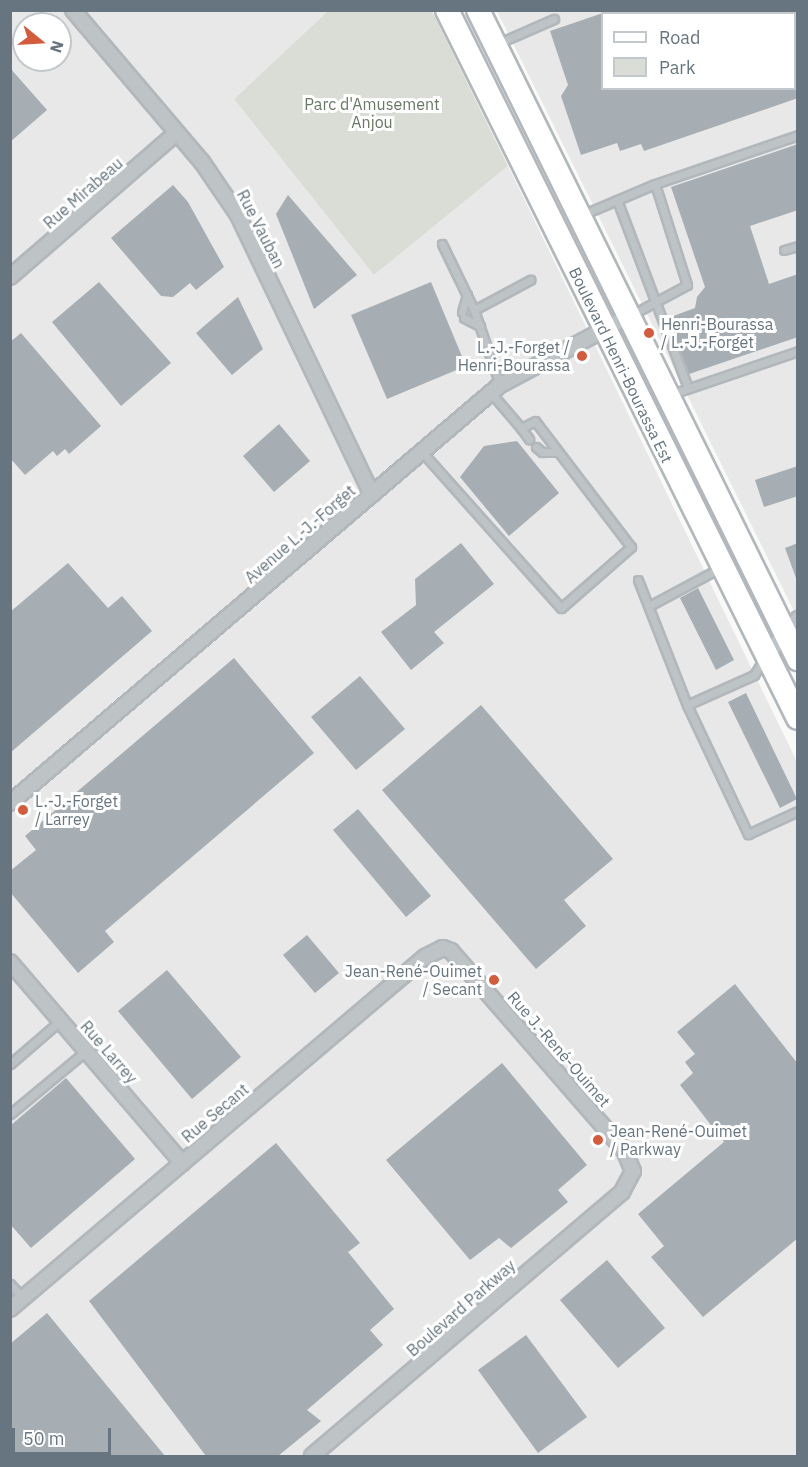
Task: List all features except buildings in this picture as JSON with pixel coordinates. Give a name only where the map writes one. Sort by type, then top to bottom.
[{"type":"main road","name":"Boulevard Henri-Bourassa Est","points":[[447,10],[798,718]]},
{"type":"main road","name":"Boulevard Henri-Bourassa Est","points":[[483,12],[495,44],[628,316],[677,392],[791,626],[798,659]]},
{"type":"street","name":"Rue Vauban","points":[[73,10],[177,134],[238,215],[372,495]]},
{"type":"street","name":"Rue Mirabeau","points":[[10,277],[177,134]]},
{"type":"street","name":"Avenue L.-J.-Forget","points":[[10,803],[496,389],[628,316]]},
{"type":"street","points":[[767,655],[791,626]]},
{"type":"street","name":"Rue Secant","points":[[10,1309],[426,957],[443,948]]},
{"type":"street","name":"Rue J.-René-Ouimet","points":[[443,948],[458,957],[624,1150],[633,1171],[629,1182]]},
{"type":"street","name":"Rue Larrey","points":[[10,962],[182,1163]]},
{"type":"street","name":"Boulevard Parkway","points":[[312,1456],[629,1182]]},
{"type":"lane","points":[[495,44],[554,19]]},
{"type":"lane","points":[[580,216],[655,184],[798,135]]},
{"type":"lane","points":[[628,316],[687,285],[655,184]]},
{"type":"lane","points":[[616,200],[654,302],[677,392],[798,351]]},
{"type":"lane","points":[[442,244],[480,326],[496,389],[529,439]]},
{"type":"lane","points":[[784,250],[798,246]]},
{"type":"lane","points":[[474,310],[530,280]]},
{"type":"lane","points":[[467,295],[463,315],[480,326]]},
{"type":"lane","points":[[422,452],[561,608],[631,547],[535,421],[520,428]]},
{"type":"lane","points":[[536,447],[542,452],[557,452]]},
{"type":"lane","points":[[649,606],[722,567]]},
{"type":"lane","points":[[638,580],[687,705],[748,834],[798,811]]},
{"type":"lane","points":[[687,705],[754,675],[767,655]]},
{"type":"lane","points":[[10,1064],[60,1021]]},
{"type":"lane","points":[[10,1114],[86,1051]]},
{"type":"lane","points":[[10,1284],[22,1298]]},
{"type":"shaded area","points":[[10,11],[328,11],[234,99],[374,275],[508,166],[797,762],[797,1456],[11,1456]]},
{"type":"shaded area","points":[[497,11],[797,11],[797,617]]},
{"type":"green space","name":"Parc d'Amusement Anjou","points":[[328,11],[432,11],[508,166],[374,275],[234,99]]},
{"type":"place","name":"Henri-Bourassa / L.-J.-Forget","points":[[649,333]]},
{"type":"place","name":"L.-J.-Forget / Henri-Bourassa","points":[[582,356]]},
{"type":"place","name":"L.-J.-Forget / Larrey","points":[[23,810]]},
{"type":"place","name":"Jean-René-Ouimet / Secant","points":[[494,980]]},
{"type":"place","name":"Jean-René-Ouimet / Parkway","points":[[598,1140]]}]
